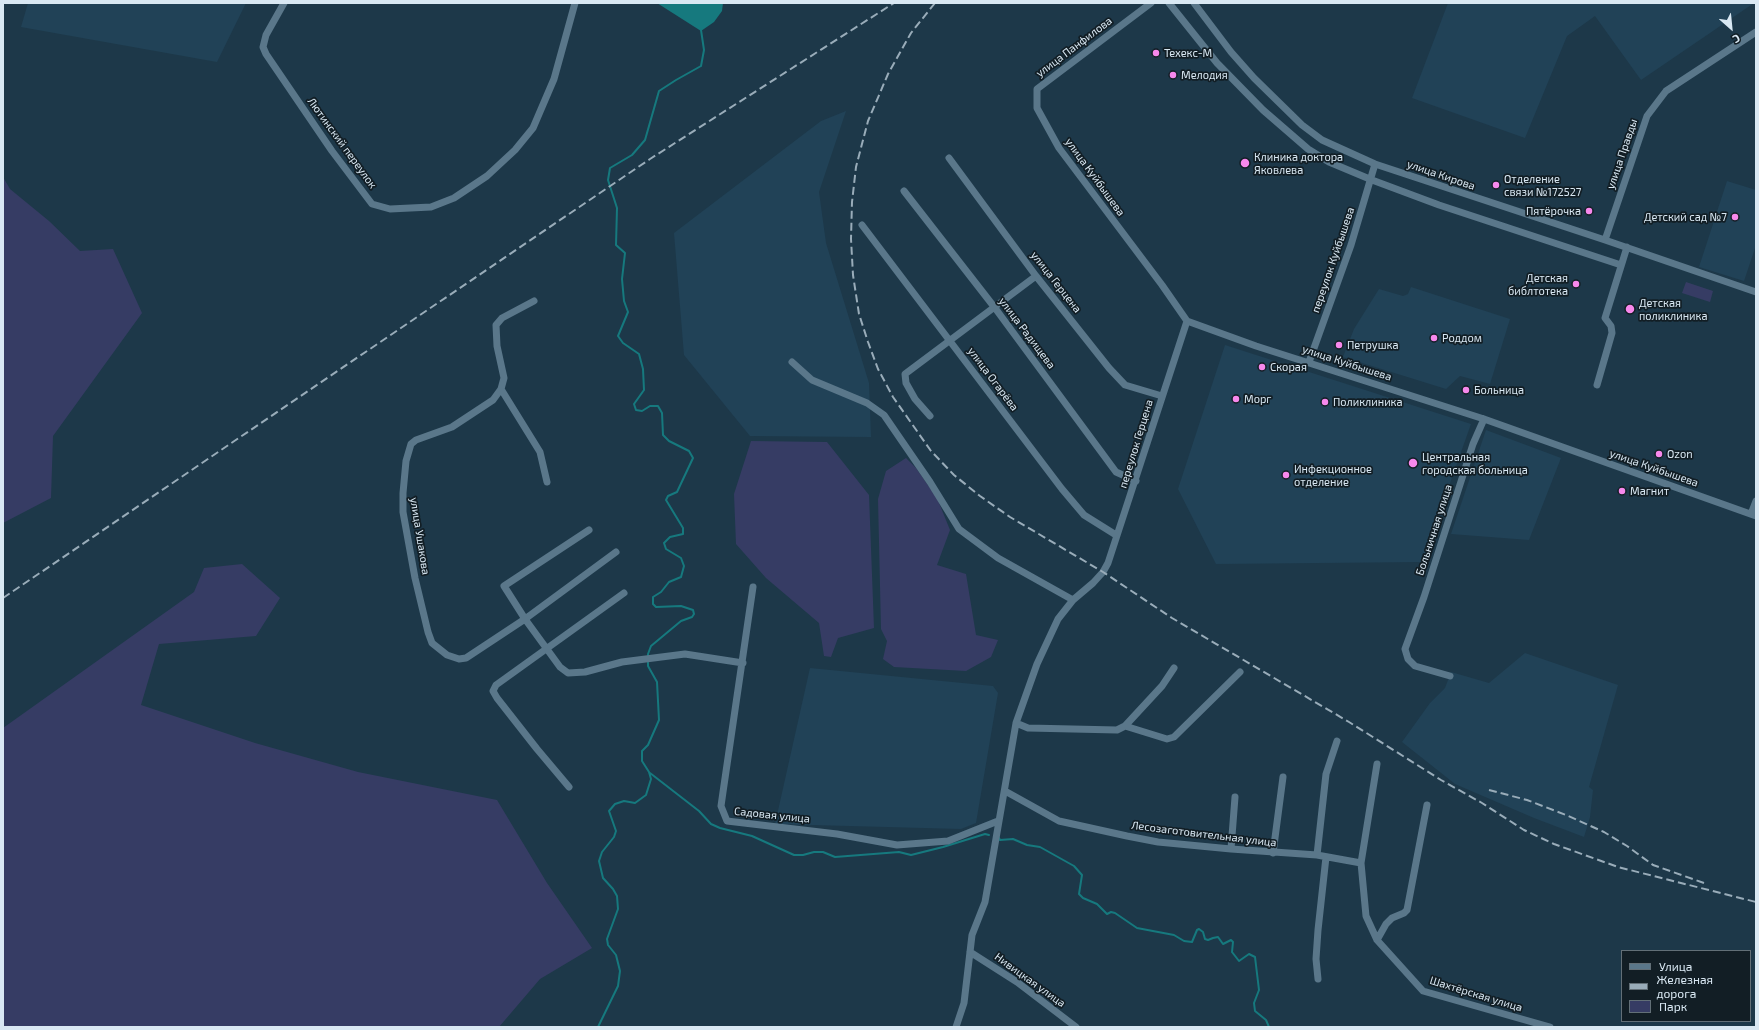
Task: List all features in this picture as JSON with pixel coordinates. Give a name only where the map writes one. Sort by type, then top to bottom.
[{"type":"street","name":"Лютинский переулок","points":[[284,3],[266,35],[263,47],[266,54],[332,151],[372,204],[390,209],[431,207],[454,198],[487,176],[515,150],[533,128],[554,79],[575,3]]},
{"type":"street","name":"улица Панфилова","points":[[1036,99],[1037,89],[1151,3]]},
{"type":"street","points":[[1169,3],[1216,63],[1263,110],[1308,149],[1329,162],[1439,205],[1621,265]]},
{"type":"street","name":"улица Кирова","points":[[1194,3],[1231,52],[1254,78],[1302,125],[1322,140],[1375,164],[1627,247],[1756,292]]},
{"type":"street","name":"улица Правды","points":[[1605,240],[1646,116],[1666,91],[1756,32]]},
{"type":"street","name":"улица Куйбышева","points":[[1036,99],[1036,108],[1060,148],[1187,321],[1256,346],[1484,419],[1754,515]]},
{"type":"street","name":"улица Герцена","points":[[949,158],[1036,276],[1109,368],[1125,385],[1162,396]]},
{"type":"street","name":"переулок Куйбышева","points":[[1309,362],[1351,245],[1372,180],[1375,164]]},
{"type":"street","name":"улица Радищева","points":[[904,191],[995,308],[1116,472],[1136,481]]},
{"type":"street","name":"улица Огарёва","points":[[862,225],[1062,489],[1084,515],[1116,535]]},
{"type":"street","points":[[1597,385],[1612,333],[1611,326],[1605,318],[1627,247]]},
{"type":"street","points":[[930,416],[915,399],[906,383],[905,374],[1036,276]]},
{"type":"street","points":[[534,301],[502,318],[496,325],[497,346],[504,378],[501,389],[540,452],[547,482]]},
{"type":"street","name":"переулок Герцена","points":[[1073,600],[1093,583],[1103,572],[1108,563],[1187,321]]},
{"type":"street","points":[[792,362],[812,380],[867,403],[884,415],[930,482],[959,529],[998,558],[1073,600],[1058,618],[1037,664],[1016,723],[985,902],[972,935],[964,1003],[956,1027]]},
{"type":"street","name":"улица Ушакова","points":[[501,389],[493,400],[452,427],[416,440],[411,444],[406,461],[403,512],[415,578],[432,643],[447,655],[459,659],[466,658],[525,619]]},
{"type":"street","name":"Больничная улица","points":[[1450,676],[1415,666],[1408,658],[1406,650],[1473,444],[1484,419]]},
{"type":"street","points":[[1754,515],[1756,501]]},
{"type":"street","points":[[588,530],[504,586],[525,619],[560,667],[568,673],[585,672],[622,662],[685,654],[743,663]]},
{"type":"street","points":[[525,619],[616,552]]},
{"type":"street","name":"Садовая улица","points":[[753,587],[721,806],[727,821],[837,834],[897,845],[948,841],[998,821]]},
{"type":"street","points":[[569,787],[537,749],[493,691],[496,685],[624,592]]},
{"type":"street","points":[[1016,723],[1028,728],[1117,730],[1125,726],[1162,686],[1174,668]]},
{"type":"street","points":[[1125,726],[1166,739],[1174,737],[1240,672]]},
{"type":"street","points":[[1317,855],[1326,774],[1337,741]]},
{"type":"street","name":"Шахтёрская улица","points":[[1377,764],[1361,863],[1366,916],[1377,940],[1423,990],[1550,1027]]},
{"type":"street","points":[[1273,853],[1283,777]]},
{"type":"street","name":"Лесозаготовительная улица","points":[[1005,791],[1058,821],[1158,842],[1273,853],[1317,855],[1361,863]]},
{"type":"street","points":[[1231,849],[1235,797]]},
{"type":"street","points":[[1377,940],[1386,924],[1392,918],[1404,913],[1407,910],[1427,805]]},
{"type":"street","points":[[1318,979],[1316,959],[1326,857]]},
{"type":"street","name":"Нивицкая улица","points":[[970,952],[1017,982],[1076,1027]]},
{"type":"shaded area","points":[[28,3],[246,3],[217,62],[21,27]]},
{"type":"shaded area","points":[[657,3],[723,3],[722,11],[714,22],[701,31]]},
{"type":"shaded area","points":[[1448,3],[1754,3],[1641,80],[1595,16],[1567,36],[1525,138],[1412,98]]},
{"type":"shaded area","points":[[846,111],[819,192],[826,243],[869,383],[871,437],[750,436],[684,355],[674,233],[821,121]]},
{"type":"shaded area","name":"Детский сад №7","points":[[1727,181],[1756,190],[1756,245],[1744,281],[1699,267]]},
{"type":"shaded area","points":[[1411,287],[1510,319],[1490,384],[1460,376],[1446,389],[1343,357],[1354,329],[1379,289],[1403,296],[1408,294]]},
{"type":"shaded area","points":[[1225,345],[1471,424],[1422,562],[1216,564],[1178,489]]},
{"type":"shaded area","points":[[1486,430],[1561,458],[1529,540],[1451,534]]},
{"type":"shaded area","points":[[1525,653],[1618,685],[1589,787],[1593,790],[1590,817],[1584,837],[1534,818],[1455,784],[1402,742],[1430,703],[1445,688],[1451,672],[1489,683]]},
{"type":"shaded area","points":[[810,668],[993,686],[998,693],[976,823],[961,829],[775,824]]},
{"type":"green space","points":[[3,177],[10,189],[49,221],[80,251],[113,249],[142,313],[53,436],[51,498],[3,523]]},
{"type":"green space","points":[[1686,282],[1713,291],[1710,302],[1682,293]]},
{"type":"green space","points":[[751,441],[827,442],[869,495],[874,628],[838,638],[831,657],[824,656],[819,623],[766,578],[736,544],[734,494]]},
{"type":"green space","points":[[906,458],[916,468],[937,498],[950,530],[937,565],[966,574],[976,635],[998,640],[991,657],[966,671],[894,667],[883,659],[887,641],[881,629],[878,499],[886,471]]},
{"type":"green space","points":[[242,564],[280,598],[256,636],[159,644],[141,705],[255,743],[358,772],[497,800],[547,883],[592,948],[540,979],[499,1027],[3,1027],[3,728],[194,592],[204,568]]},
{"type":"waterway","points":[[598,1027],[618,986],[620,971],[616,955],[608,945],[607,939],[618,909],[617,896],[603,878],[599,861],[602,852],[614,837],[616,831],[609,811],[615,804],[624,801],[635,803],[646,795],[651,779],[649,772],[642,761],[642,751],[648,745],[659,720],[657,682],[648,666],[648,654],[651,646],[681,621],[692,617],[694,614],[693,610],[681,606],[656,607],[653,604],[653,597],[661,592],[669,582],[681,577],[684,566],[681,558],[666,549],[664,543],[670,537],[683,534],[683,528],[666,500],[668,496],[677,492],[693,458],[689,451],[669,441],[663,435],[662,413],[658,406],[650,406],[642,411],[636,410],[634,404],[644,390],[643,369],[639,354],[623,343],[618,336],[628,312],[624,301],[622,279],[625,253],[616,245],[617,208],[608,180],[610,168],[632,155],[645,140],[659,91],[701,66],[704,50],[701,30]]},
{"type":"waterway","points":[[650,773],[699,811],[711,824],[720,828],[752,836],[794,855],[803,855],[814,852],[823,852],[835,857],[899,852],[911,855],[985,834],[989,835]]},
{"type":"waterway","points":[[999,838],[1000,840],[1013,839],[1027,845],[1040,847],[1074,866],[1082,875],[1079,894],[1083,898],[1097,904],[1107,914],[1111,912],[1115,913],[1137,928],[1174,935],[1184,941],[1192,942],[1197,930],[1199,929],[1203,932],[1205,939],[1208,940],[1218,937],[1223,944],[1231,940],[1233,942],[1232,952],[1239,961],[1249,954],[1255,957],[1259,990],[1254,1003],[1255,1011],[1266,1020],[1269,1027]]},
{"type":"railway","points":[[3,598],[650,159],[894,3]]},
{"type":"railway","points":[[935,3],[911,33],[888,74],[868,121],[856,167],[852,202],[851,239],[853,275],[859,314],[878,369],[893,397],[931,451],[954,475],[1010,517],[1103,572],[1172,618],[1349,722],[1524,830],[1554,844],[1618,867],[1756,902]]},
{"type":"railway","points":[[1489,790],[1527,800],[1566,815],[1604,832],[1627,846],[1653,865],[1704,883]]},
{"type":"place","name":"Техекс-М","points":[[1156,53]]},
{"type":"place","name":"Мелодия","points":[[1173,75]]},
{"type":"place","name":"Клиника доктора Яковлева","points":[[1245,163]]},
{"type":"place","name":"Отделение связи №172527","points":[[1496,185]]},
{"type":"place","name":"Пятёрочка","points":[[1589,211]]},
{"type":"place","name":"Детский сад №7","points":[[1735,217]]},
{"type":"place","name":"Детская библтотека","points":[[1576,284]]},
{"type":"place","name":"Детская поликлиника","points":[[1630,309]]},
{"type":"place","name":"Роддом","points":[[1434,338]]},
{"type":"place","name":"Петрушка","points":[[1339,345]]},
{"type":"place","name":"Скорая","points":[[1262,367]]},
{"type":"place","name":"Больница","points":[[1466,390]]},
{"type":"place","name":"Морг","points":[[1236,399]]},
{"type":"place","name":"Поликлиника","points":[[1325,402]]},
{"type":"place","name":"Ozon","points":[[1659,454]]},
{"type":"place","name":"Центральная городская больница","points":[[1413,463]]},
{"type":"place","name":"Инфекционное отделение","points":[[1286,475]]},
{"type":"place","name":"Магнит","points":[[1622,491]]}]
